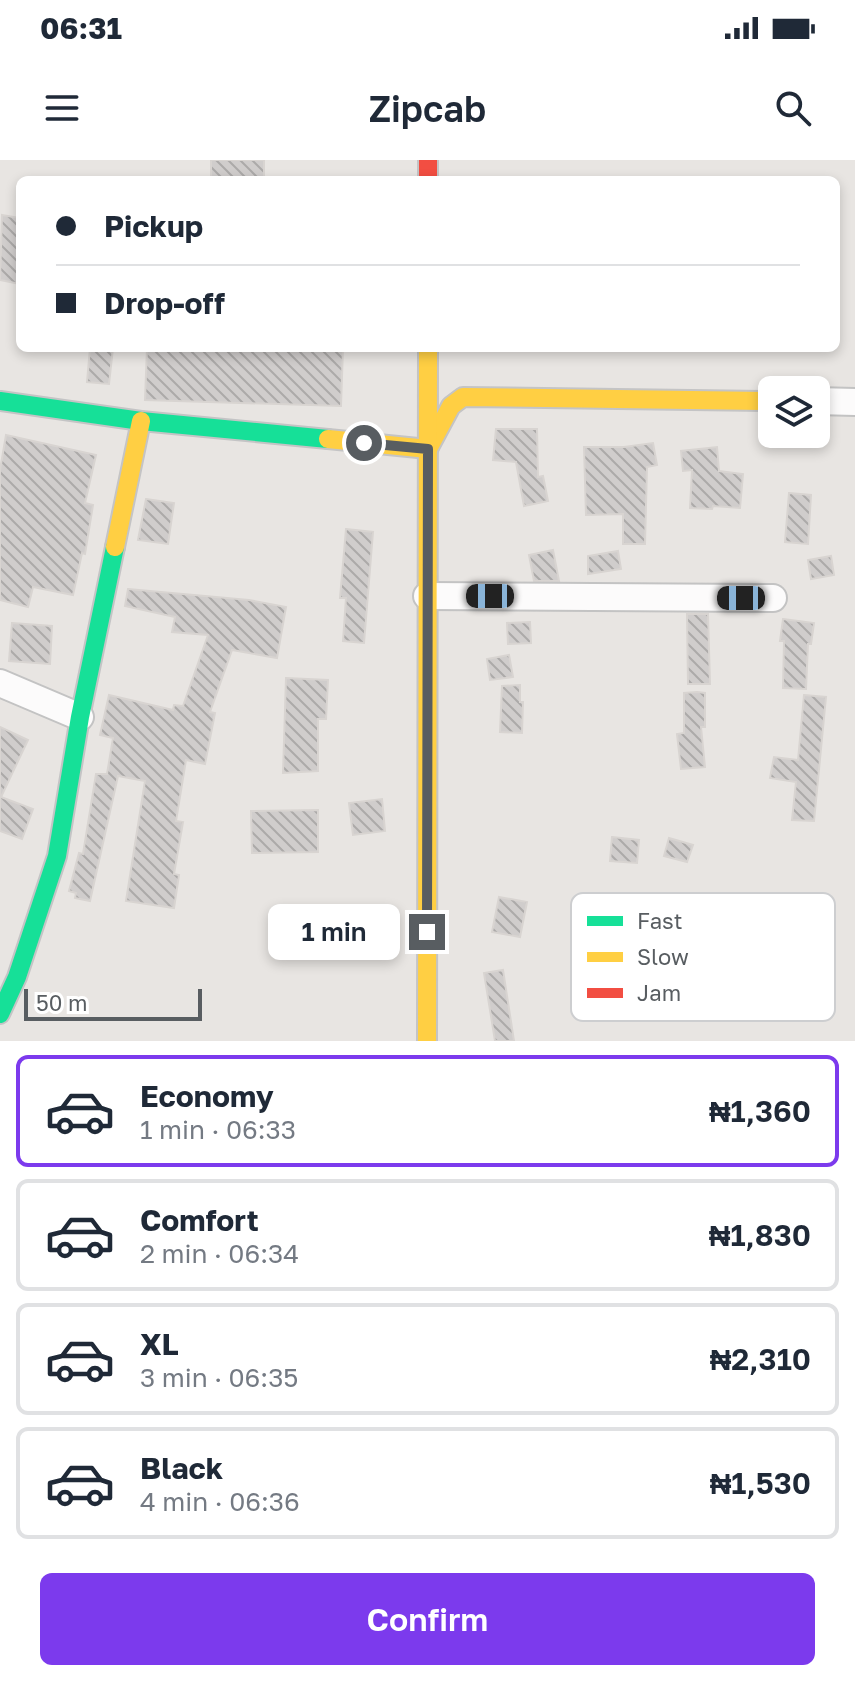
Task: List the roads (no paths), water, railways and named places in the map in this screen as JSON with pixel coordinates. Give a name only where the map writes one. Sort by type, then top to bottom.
[{"type":"street","points":[[427,1041],[428,352]]},
{"type":"street","points":[[428,449],[451,406],[463,397],[758,401]]},
{"type":"street","points":[[0,401],[141,421],[428,449]]},
{"type":"street","points":[[830,401],[855,402]]},
{"type":"street","points":[[0,1014],[9,973],[57,856],[80,717],[141,421]]},
{"type":"street","points":[[427,596],[773,598]]},
{"type":"street","points":[[0,683],[80,717]]}]
